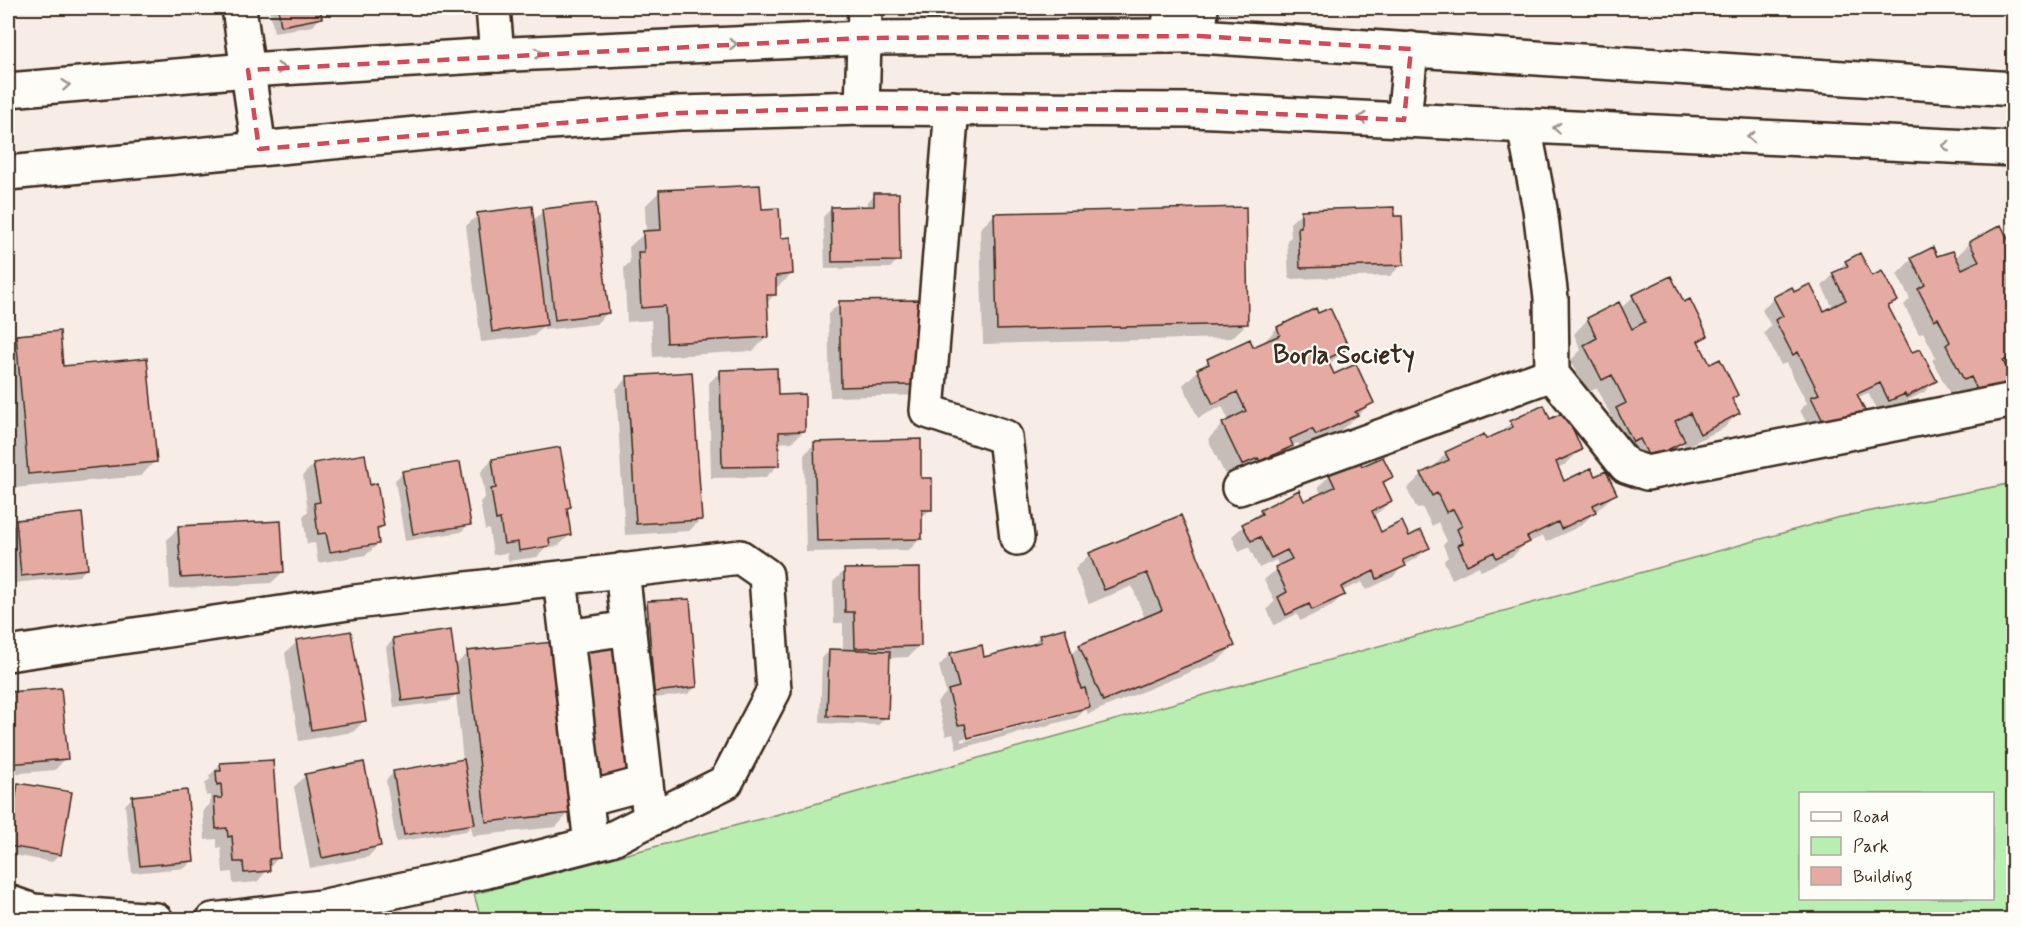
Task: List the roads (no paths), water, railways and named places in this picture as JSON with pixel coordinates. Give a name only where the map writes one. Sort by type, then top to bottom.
[{"type":"main road","points":[[238,8],[259,149]]},
{"type":"main road","points":[[493,8],[497,55]]},
{"type":"main road","points":[[8,90],[248,70],[497,55],[874,23],[1184,22],[1411,50],[2013,89]]},
{"type":"main road","points":[[862,108],[874,23]]},
{"type":"main road","points":[[1404,120],[1411,50]]},
{"type":"main road","points":[[8,173],[520,124],[669,113],[862,108],[1193,110],[1524,126],[2011,155]]},
{"type":"main road","points":[[952,108],[927,411],[1005,437],[1017,538]]},
{"type":"main road","points":[[1524,126],[1540,209],[1551,298],[1552,374],[1626,466],[1647,473],[2013,400]]},
{"type":"main road","points":[[1239,488],[1552,374]]},
{"type":"main road","points":[[8,654],[354,602],[740,557],[766,575],[774,690],[726,782],[611,839],[488,872],[321,907],[213,920]]},
{"type":"main road","points":[[622,570],[650,819]]},
{"type":"main road","points":[[560,578],[591,844]]},
{"type":"main road","points":[[567,637],[629,628]]},
{"type":"main road","points":[[586,799],[646,783]]},
{"type":"main road","points":[[8,902],[33,911],[156,920]]},
{"type":"district","name":"Borla Society","points":[[1344,356]]}]
